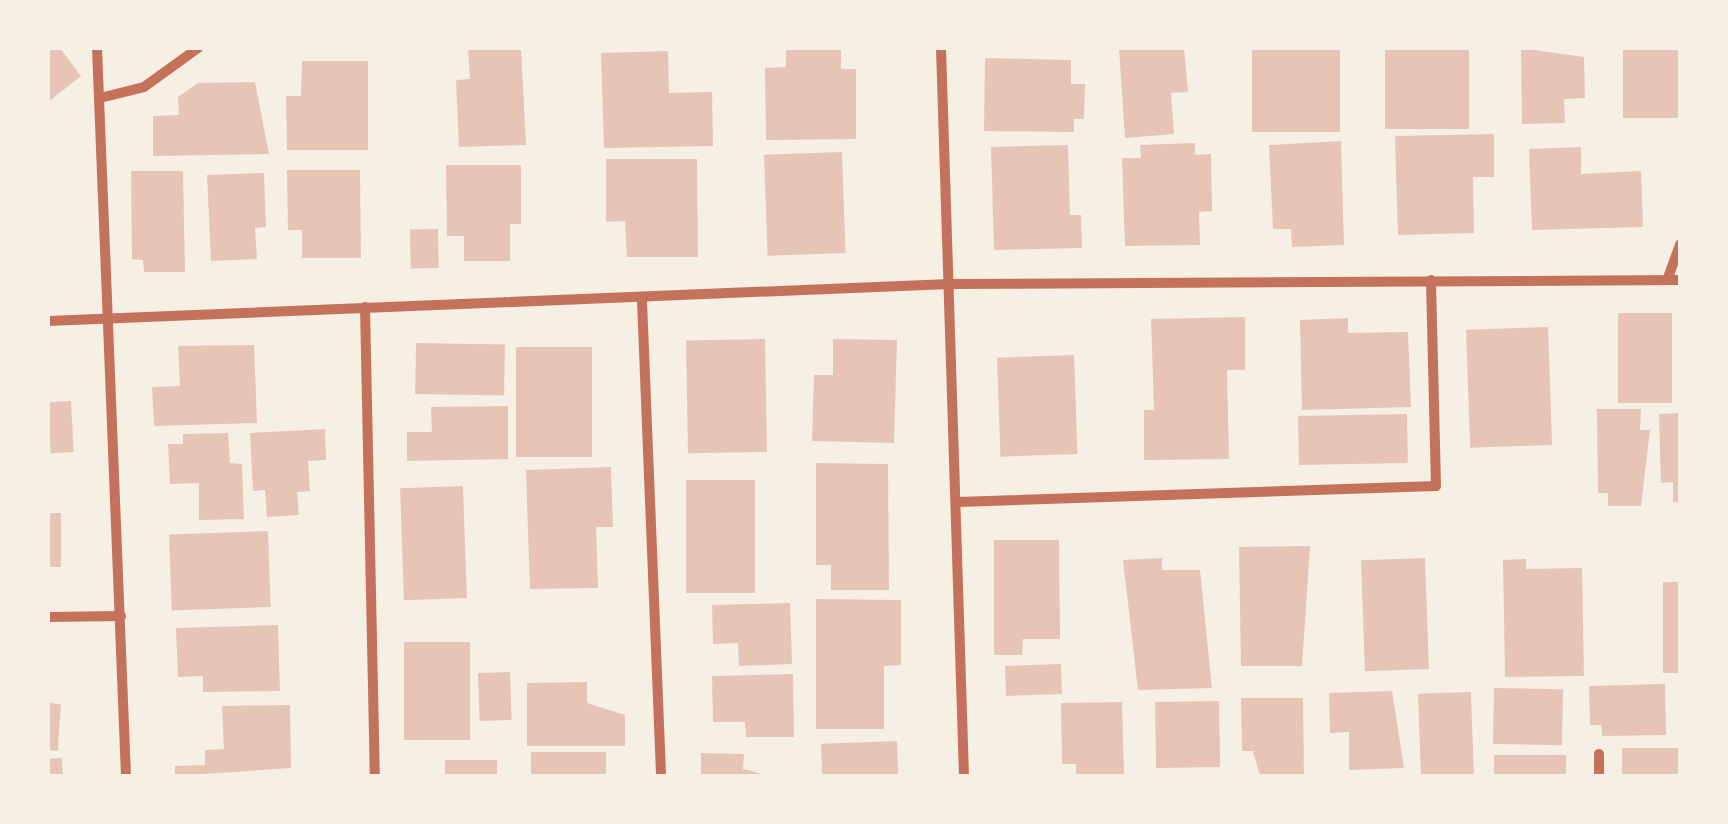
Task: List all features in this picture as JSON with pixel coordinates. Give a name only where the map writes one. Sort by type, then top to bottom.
[{"type":"street","points":[[97,48],[104,315],[126,776]]},
{"type":"street","points":[[100,98],[144,87],[198,48]]},
{"type":"street","points":[[941,48],[964,776]]},
{"type":"street","points":[[48,321],[104,315],[642,302],[949,284],[1675,277],[1680,244]]},
{"type":"street","points":[[957,502],[1436,486],[1431,280]]},
{"type":"street","points":[[642,302],[661,776]]},
{"type":"street","points":[[365,308],[375,776]]},
{"type":"street","points":[[48,617],[121,616]]},
{"type":"street","points":[[1599,754],[1599,776]]},
{"type":"building","points":[[48,48],[60,48],[81,76],[48,102]]},
{"type":"building","points":[[521,48],[526,145],[459,147],[456,80],[470,79],[468,49]]},
{"type":"building","points":[[786,48],[841,48],[841,69],[856,69],[856,139],[766,140],[765,68],[786,67]]},
{"type":"building","points":[[1119,48],[1184,48],[1188,92],[1171,93],[1174,134],[1125,138]]},
{"type":"building","points":[[1252,48],[1340,48],[1340,132],[1252,132]]},
{"type":"building","points":[[1385,48],[1469,48],[1469,129],[1385,129]]},
{"type":"building","points":[[1521,48],[1584,57],[1585,98],[1564,99],[1565,123],[1522,124]]},
{"type":"building","points":[[1623,48],[1680,48],[1680,118],[1623,118]]},
{"type":"building","points":[[668,51],[669,93],[712,92],[713,146],[604,148],[601,53]]},
{"type":"building","points":[[985,58],[1071,60],[1071,84],[1085,84],[1084,119],[1074,119],[1074,132],[984,131]]},
{"type":"building","points":[[302,61],[368,61],[368,150],[287,150],[286,96],[301,96]]},
{"type":"building","points":[[255,82],[269,154],[153,156],[153,116],[179,115],[178,97],[198,83]]},
{"type":"building","points":[[1494,134],[1494,177],[1473,177],[1474,233],[1398,235],[1395,136]]},
{"type":"building","points":[[1341,141],[1344,245],[1292,247],[1291,229],[1273,229],[1269,145]]},
{"type":"building","points":[[1195,143],[1195,155],[1211,154],[1212,211],[1199,212],[1200,245],[1125,246],[1122,158],[1141,158],[1140,145]]},
{"type":"building","points":[[1068,145],[1070,215],[1081,215],[1082,248],[994,250],[991,147]]},
{"type":"building","points":[[1581,147],[1581,174],[1641,171],[1643,227],[1532,230],[1529,149]]},
{"type":"building","points":[[842,152],[846,253],[768,256],[764,155]]},
{"type":"building","points":[[606,159],[697,159],[698,257],[627,257],[625,221],[606,222]]},
{"type":"building","points":[[446,165],[521,165],[521,224],[510,224],[510,261],[464,261],[464,236],[447,236]]},
{"type":"building","points":[[287,170],[360,170],[361,258],[302,258],[302,230],[288,230]]},
{"type":"building","points":[[131,171],[183,171],[185,272],[144,272],[143,260],[132,259]]},
{"type":"building","points":[[264,173],[266,227],[255,228],[257,259],[211,261],[207,175]]},
{"type":"building","points":[[410,229],[438,229],[439,268],[411,268]]},
{"type":"building","points":[[1618,313],[1672,313],[1672,403],[1618,403]]},
{"type":"building","points":[[1245,317],[1245,370],[1227,370],[1229,459],[1144,460],[1144,410],[1154,410],[1151,319]]},
{"type":"building","points":[[1348,318],[1348,333],[1408,332],[1411,407],[1302,410],[1300,320]]},
{"type":"building","points":[[1548,327],[1552,445],[1470,448],[1466,330]]},
{"type":"building","points":[[765,339],[767,452],[688,453],[686,340]]},
{"type":"building","points":[[833,339],[897,340],[894,443],[812,441],[814,375],[833,375]]},
{"type":"building","points":[[416,343],[505,345],[504,396],[415,394]]},
{"type":"building","points":[[254,345],[257,423],[154,426],[152,387],[180,386],[178,346]]},
{"type":"building","points":[[516,347],[592,347],[592,457],[516,457]]},
{"type":"building","points":[[1074,355],[1077,454],[1001,457],[997,358]]},
{"type":"building","points":[[71,401],[74,452],[51,453],[48,402]]},
{"type":"building","points":[[508,406],[508,459],[407,461],[407,432],[432,432],[431,407]]},
{"type":"building","points":[[1597,409],[1641,409],[1640,430],[1650,430],[1641,506],[1608,506],[1608,493],[1598,493]]},
{"type":"building","points":[[1680,413],[1680,502],[1673,502],[1673,482],[1661,483],[1659,414]]},
{"type":"building","points":[[1407,414],[1408,463],[1299,465],[1298,416]]},
{"type":"building","points":[[325,429],[326,460],[308,461],[310,491],[297,492],[299,515],[267,517],[265,490],[253,491],[250,433]]},
{"type":"building","points":[[228,433],[230,463],[242,464],[244,519],[199,520],[199,483],[170,484],[168,444],[183,444],[183,434]]},
{"type":"building","points":[[816,463],[888,464],[889,590],[831,590],[831,565],[816,565]]},
{"type":"building","points":[[611,467],[613,527],[596,527],[598,588],[530,589],[526,470]]},
{"type":"building","points":[[686,480],[755,480],[755,593],[686,593]]},
{"type":"building","points":[[463,486],[467,598],[404,600],[400,488]]},
{"type":"building","points":[[48,513],[61,513],[61,567],[48,567]]},
{"type":"building","points":[[268,531],[271,607],[172,610],[169,534]]},
{"type":"building","points":[[994,540],[1059,540],[1060,639],[1023,639],[1022,655],[994,655]]},
{"type":"building","points":[[1310,546],[1302,666],[1241,666],[1239,547]]},
{"type":"building","points":[[1162,558],[1162,570],[1200,570],[1212,688],[1138,690],[1123,560]]},
{"type":"building","points":[[1425,558],[1429,669],[1365,671],[1361,560]]},
{"type":"building","points":[[1526,559],[1526,569],[1582,568],[1584,676],[1505,677],[1503,560]]},
{"type":"building","points":[[1663,582],[1680,582],[1680,673],[1663,673]]},
{"type":"building","points":[[816,599],[901,600],[901,665],[884,666],[884,729],[816,729]]},
{"type":"building","points":[[790,603],[792,664],[739,666],[738,643],[713,644],[712,605]]},
{"type":"building","points":[[278,625],[280,691],[203,692],[203,676],[178,677],[176,628]]},
{"type":"building","points":[[404,642],[470,642],[470,740],[404,740]]},
{"type":"building","points":[[1061,664],[1062,694],[1006,696],[1005,666]]},
{"type":"building","points":[[510,672],[512,720],[480,721],[478,673]]},
{"type":"building","points":[[793,674],[794,737],[746,737],[745,722],[713,722],[712,676]]},
{"type":"building","points":[[587,682],[587,703],[625,715],[625,746],[527,746],[527,683]]},
{"type":"building","points":[[1665,684],[1666,735],[1602,736],[1601,725],[1590,725],[1589,686]]},
{"type":"building","points":[[1494,688],[1563,689],[1562,745],[1493,744]]},
{"type":"building","points":[[1392,691],[1404,768],[1349,770],[1349,732],[1330,733],[1329,693]]},
{"type":"building","points":[[1471,692],[1474,776],[1421,776],[1418,694]]},
{"type":"building","points":[[1241,698],[1303,698],[1304,776],[1260,776],[1253,751],[1242,751]]},
{"type":"building","points":[[1219,701],[1220,767],[1156,768],[1155,702]]},
{"type":"building","points":[[1122,702],[1124,776],[1076,776],[1076,764],[1062,764],[1061,703]]},
{"type":"building","points":[[48,703],[61,704],[58,751],[48,750]]},
{"type":"building","points":[[290,705],[291,768],[175,776],[175,766],[205,765],[205,750],[224,749],[222,706]]},
{"type":"building","points":[[897,741],[898,776],[822,776],[821,744]]},
{"type":"building","points":[[1622,748],[1680,748],[1680,776],[1622,776]]},
{"type":"building","points":[[531,752],[606,752],[606,776],[531,776]]},
{"type":"building","points":[[701,753],[744,754],[743,769],[770,776],[701,776]]},
{"type":"building","points":[[1494,755],[1566,755],[1566,776],[1494,776]]},
{"type":"building","points":[[62,758],[63,776],[49,776],[48,759]]},
{"type":"building","points":[[445,760],[497,760],[497,776],[445,776]]}]
